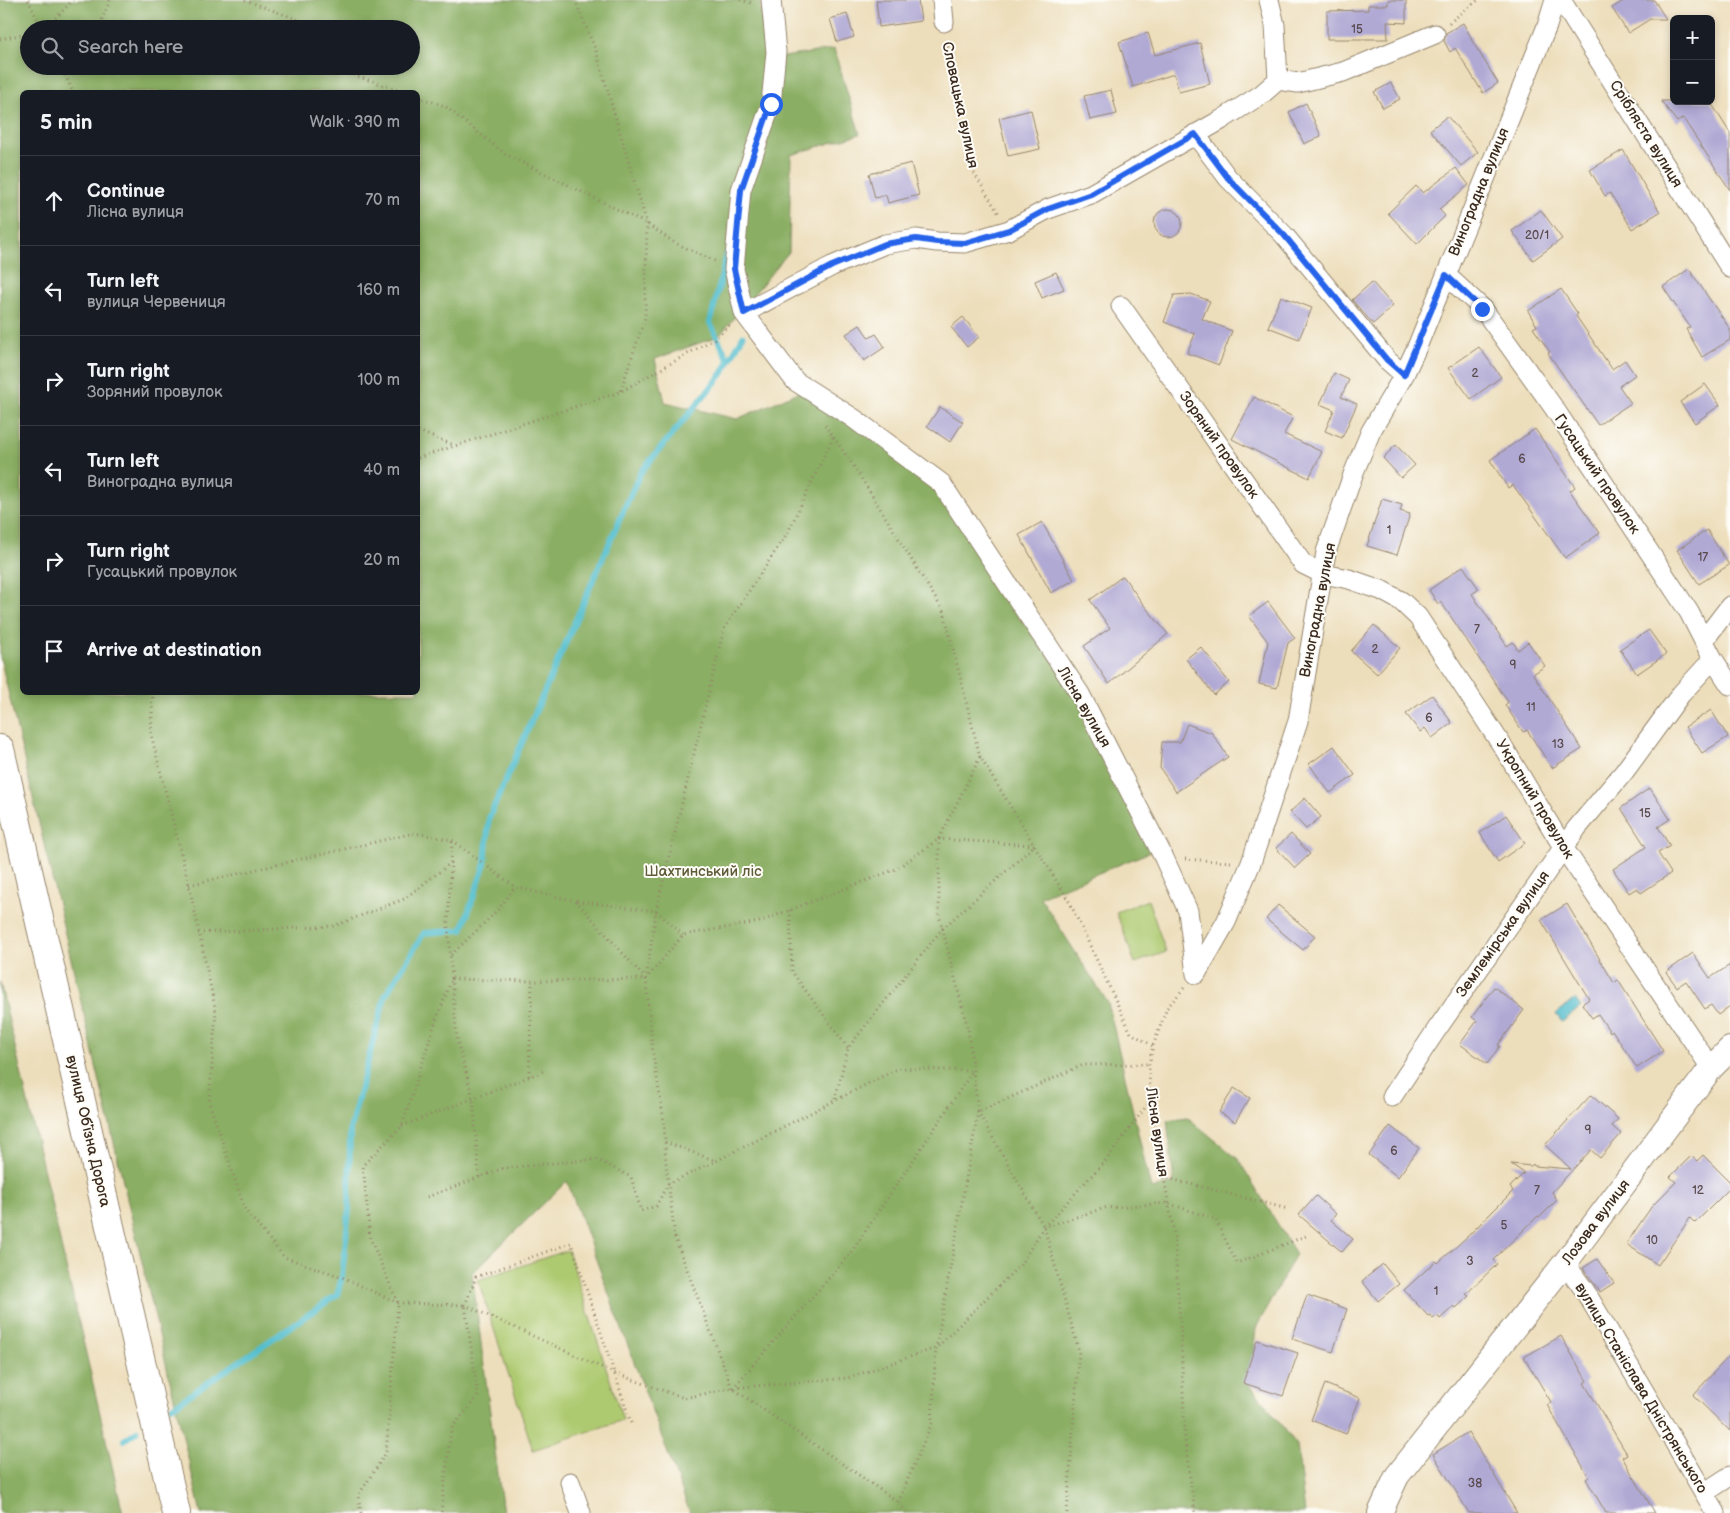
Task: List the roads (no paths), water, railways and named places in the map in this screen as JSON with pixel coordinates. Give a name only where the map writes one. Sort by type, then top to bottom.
[{"type":"highway","name":"вулиця Обʼїзна Дорога","points":[[0,749],[176,1513]]},
{"type":"street","name":"Лісна вулиця","points":[[771,0],[776,52],[771,104],[741,190],[734,269],[744,313],[795,381],[853,418],[941,483],[1080,694],[1164,858],[1188,911],[1196,974]]},
{"type":"street","name":"Словацька вулиця","points":[[942,0],[944,22]]},
{"type":"street","points":[[1269,0],[1275,25],[1278,80]]},
{"type":"street","name":"Виноградна вулиця","points":[[1196,974],[1226,922],[1251,863],[1298,721],[1326,552],[1358,463],[1371,431],[1404,375],[1547,26],[1555,0]]},
{"type":"street","name":"Срібляста вулиця","points":[[1561,0],[1730,268]]},
{"type":"street","points":[[744,313],[832,266],[885,244],[916,239],[965,243],[1009,230],[1048,209],[1091,194],[1221,120],[1262,94],[1278,80],[1298,83],[1343,72],[1435,34]]},
{"type":"street","points":[[1195,134],[1228,178],[1284,235],[1387,360],[1404,375]]},
{"type":"street","name":"Гусацький провулок","points":[[1446,275],[1482,309],[1554,408],[1688,612],[1730,685]]},
{"type":"street","name":"Зоряний провулок","points":[[1121,306],[1303,564],[1323,574]]},
{"type":"street","name":"Укропний провулок","points":[[1323,574],[1348,579],[1381,590],[1401,602],[1418,617],[1506,750],[1563,847],[1711,1068]]},
{"type":"street","points":[[1704,640],[1730,606]]},
{"type":"street","name":"Землемірська вулиця","points":[[1392,1097],[1563,847],[1624,772],[1681,694],[1713,658]]},
{"type":"street","name":"Лозова вулиця","points":[[1380,1513],[1397,1476],[1565,1263],[1711,1068],[1730,1049]]},
{"type":"street","name":"вулиця Станіслава Дністрянського","points":[[1565,1263],[1585,1292],[1716,1513]]},
{"type":"street","points":[[1704,1493],[1730,1476]]},
{"type":"street","points":[[570,1482],[581,1513]]},
{"type":"water","points":[[1575,999],[1581,1007],[1562,1022],[1556,1014]]},
{"type":"waterway","points":[[727,254],[710,323],[729,361]]},
{"type":"waterway","points":[[172,1407],[337,1295],[342,1277],[349,1209],[350,1129],[385,996],[424,933],[462,930],[485,864],[489,818],[640,473],[722,374],[743,336]]},
{"type":"waterway","points":[[124,1440],[137,1431]]},
{"type":"park label","name":"Шахтинський ліс","points":[[703,871]]}]
